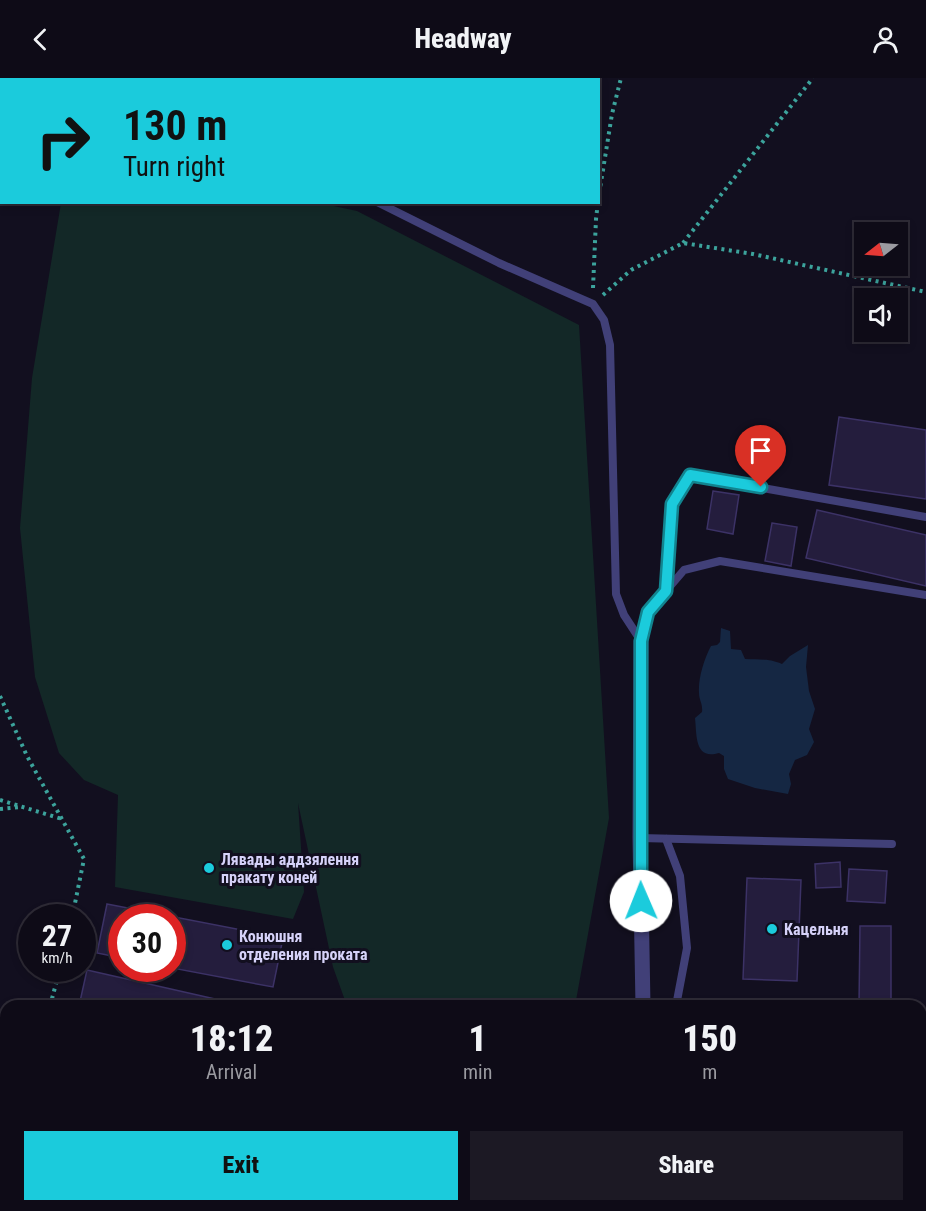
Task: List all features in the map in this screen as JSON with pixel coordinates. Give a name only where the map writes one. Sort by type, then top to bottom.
[{"type":"street","points":[[641,641],[640,838],[643,1000]]},
{"type":"lane","points":[[381,204],[499,263],[592,304],[604,320],[610,345],[615,594],[624,615],[641,641]]},
{"type":"lane","points":[[666,591],[672,504],[690,475],[926,517]]},
{"type":"lane","points":[[641,641],[648,612],[684,570],[720,561],[926,595]]},
{"type":"lane","points":[[640,838],[892,844]]},
{"type":"lane","points":[[666,839],[680,876],[687,948],[677,1000]]},
{"type":"path","points":[[600,189],[612,114],[621,78]]},
{"type":"path","points":[[592,304],[631,270],[683,243],[813,78]]},
{"type":"path","points":[[592,304],[598,204]]},
{"type":"path","points":[[683,243],[753,254],[926,292]]},
{"type":"path","points":[[0,696],[27,756],[84,859],[75,904]]},
{"type":"path","points":[[0,800],[62,819]]},
{"type":"path","points":[[0,809],[22,806]]},
{"type":"path","points":[[52,1000],[56,982]]},
{"type":"green space","points":[[61,204],[324,204],[357,211],[579,325],[609,818],[576,1000],[345,1000],[333,967],[298,803],[304,892],[293,919],[115,887],[118,795],[84,780],[59,753],[35,677],[20,528],[32,378]]},
{"type":"water","points":[[721,628],[730,631],[731,649],[741,650],[745,659],[768,660],[782,664],[808,645],[806,667],[809,691],[815,709],[809,729],[814,742],[807,755],[795,760],[789,774],[791,784],[788,794],[755,788],[728,779],[724,769],[724,756],[719,753],[705,753],[698,744],[695,718],[702,712],[699,693],[701,675],[711,646],[720,642]]},
{"type":"building","points":[[839,417],[926,430],[926,499],[829,485]]},
{"type":"building","points":[[713,491],[739,495],[733,534],[707,529]]},
{"type":"building","points":[[817,510],[926,535],[926,586],[806,558]]},
{"type":"building","points":[[772,523],[797,527],[791,566],[765,561]]},
{"type":"building","points":[[840,862],[841,887],[816,888],[815,864]]},
{"type":"building","points":[[849,869],[887,871],[885,903],[847,901]]},
{"type":"building","name":"Кацельня","points":[[747,878],[801,880],[797,981],[743,979]]},
{"type":"building","name":"Конюшня отделения проката","points":[[107,904],[108,904],[108,955],[97,953]]},
{"type":"building","name":"Конюшня отделения проката","points":[[186,919],[283,938],[273,987],[186,971]]},
{"type":"building","points":[[860,926],[891,926],[891,1000],[859,1000]]},
{"type":"building","points":[[96,972],[108,975],[108,982],[140,982],[220,1000],[80,1000],[84,982],[96,982]]},
{"type":"place","name":"Лявады аддзялення пракату коней","points":[[209,868]]},
{"type":"place","name":"Кацельня","points":[[772,929]]},
{"type":"place","name":"Конюшня отделения проката","points":[[227,945]]},
{"type":"route","points":[[641,901],[641,641],[648,612],[666,591],[672,504],[690,475],[761,487]]}]
